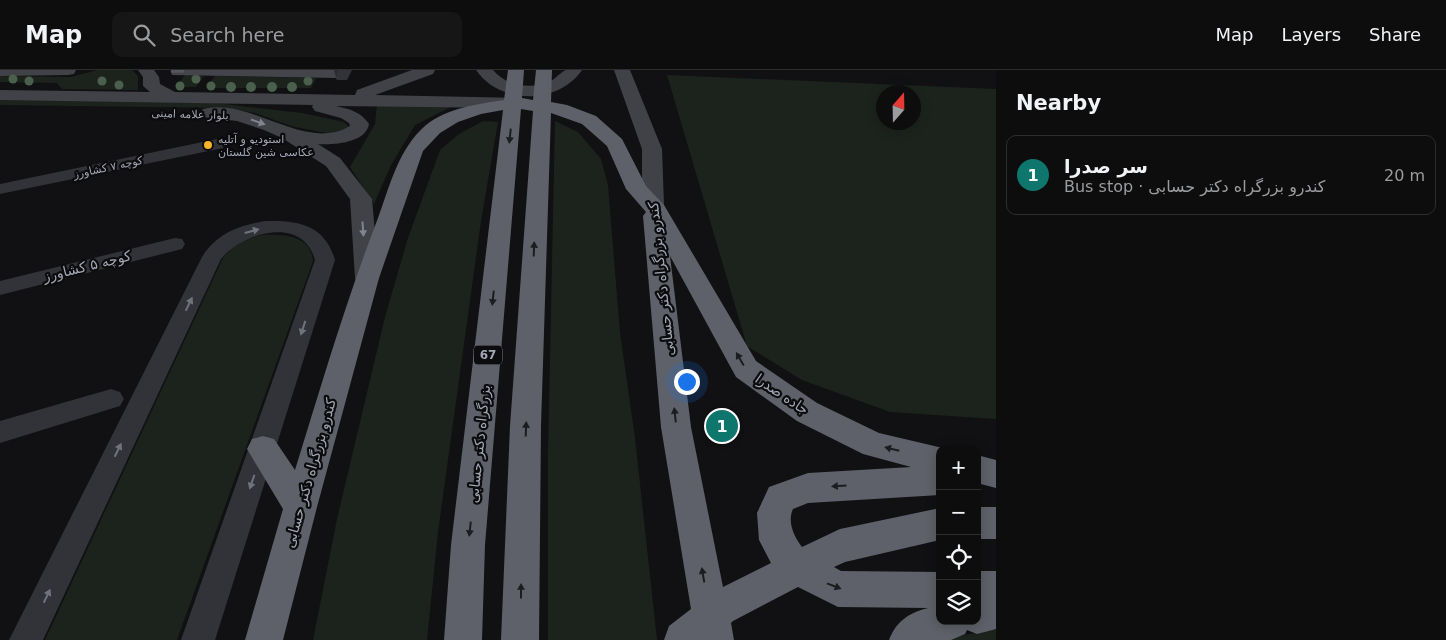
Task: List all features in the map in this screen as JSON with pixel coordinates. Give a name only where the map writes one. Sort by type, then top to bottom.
[{"type":"highway","name":"بزرگراه دکتر حسابی","points":[[463,640],[468,545],[516,70]]},
{"type":"highway","points":[[520,640],[522,529],[544,70]]},
{"type":"highway","name":"کندرو بزرگراه دکتر حسابی","points":[[264,640],[300,507],[367,278],[414,149],[433,129],[451,118],[484,107],[516,103],[537,104],[576,113],[589,120],[615,143]]},
{"type":"highway","name":"جاده صدرا","points":[[615,143],[637,189],[653,205],[746,370],[806,412],[874,445],[936,459]]},
{"type":"highway","name":"کندرو بزرگراه دکتر حسابی","points":[[653,205],[676,427],[715,640]]},
{"type":"highway","points":[[263,449],[300,507]]},
{"type":"highway","points":[[981,470],[996,475]]},
{"type":"highway","points":[[981,477],[996,475]]},
{"type":"highway","points":[[936,480],[808,488],[781,498],[774,513],[776,540],[792,566],[838,589],[936,590]]},
{"type":"highway","points":[[981,523],[996,522]]},
{"type":"highway","points":[[683,640],[720,608],[840,546],[936,525]]},
{"type":"highway","points":[[981,589],[996,589]]},
{"type":"highway","points":[[981,614],[996,610]]},
{"type":"highway","points":[[908,640],[924,628],[936,625]]},
{"type":"main road","points":[[0,71],[68,70]]},
{"type":"main road","points":[[146,70],[151,77],[152,86],[170,96]]},
{"type":"main road","points":[[350,99],[428,70]]},
{"type":"main road","points":[[484,70],[489,79],[504,87],[526,91],[547,88],[561,83],[569,78],[574,70]]},
{"type":"main road","name":"کندرو بزرگراه دکتر حسابی","points":[[622,70],[652,149],[653,205]]},
{"type":"main road","points":[[194,97],[204,83]]},
{"type":"main road","name":"بلوار علامه امینی","points":[[0,95],[275,99],[313,93],[350,99],[516,103]]},
{"type":"main road","points":[[275,99],[326,108],[347,114],[360,124],[359,129],[354,133],[335,138],[314,138],[289,134]]},
{"type":"main road","name":"بلوار علامه امینی","points":[[0,112],[218,113],[256,120],[289,134],[333,162],[361,199],[367,278]]},
{"type":"street","name":"کوچه ۷ کشاورز","points":[[0,189],[217,144]]},
{"type":"street","points":[[26,640],[212,257],[220,246],[242,233],[263,228],[283,228],[302,231],[315,238],[321,244],[325,260],[198,640]]},
{"type":"street","name":"کوچه ۵ کشاورز","points":[[0,288],[175,244]]},
{"type":"street","points":[[0,432],[111,399]]},
{"type":"shaded area","points":[[98,70],[132,70],[138,76],[138,90],[62,89],[57,83],[0,82],[0,76],[71,77]]},
{"type":"shaded area","points":[[185,75],[204,76],[196,87],[176,87]]},
{"type":"shaded area","points":[[667,75],[902,85],[876,85],[876,130],[921,130],[921,86],[996,89],[996,419],[890,412],[802,380],[747,346]]},
{"type":"shaded area","points":[[215,76],[316,78],[311,88],[206,88]]},
{"type":"shaded area","points":[[0,99],[198,101],[302,113],[344,122],[349,127],[334,134],[321,132],[291,126],[255,113],[226,108],[0,105]]},
{"type":"shaded area","points":[[377,105],[455,105],[415,125],[391,165],[374,204],[350,167],[375,124]]},
{"type":"shaded area","points":[[483,121],[498,122],[481,221],[438,532],[427,640],[313,640],[337,519],[385,317],[408,238],[440,150],[459,134]]},
{"type":"shaded area","points":[[555,121],[578,132],[601,159],[608,185],[620,333],[635,438],[657,640],[548,640],[548,454]]},
{"type":"shaded area","points":[[262,235],[287,236],[302,241],[311,252],[313,261],[177,640],[45,640],[223,258],[231,249],[241,243]]},
{"type":"shaded area","points":[[996,629],[996,640],[942,640],[943,639]]},
{"type":"building","points":[[172,70],[183,70],[184,72],[171,72]]},
{"type":"place","name":"استودیو و آتلیه عکاسی شین گلستان","points":[[208,145]]},
{"type":"place","name":"سر صدرا","points":[[722,426]]}]
